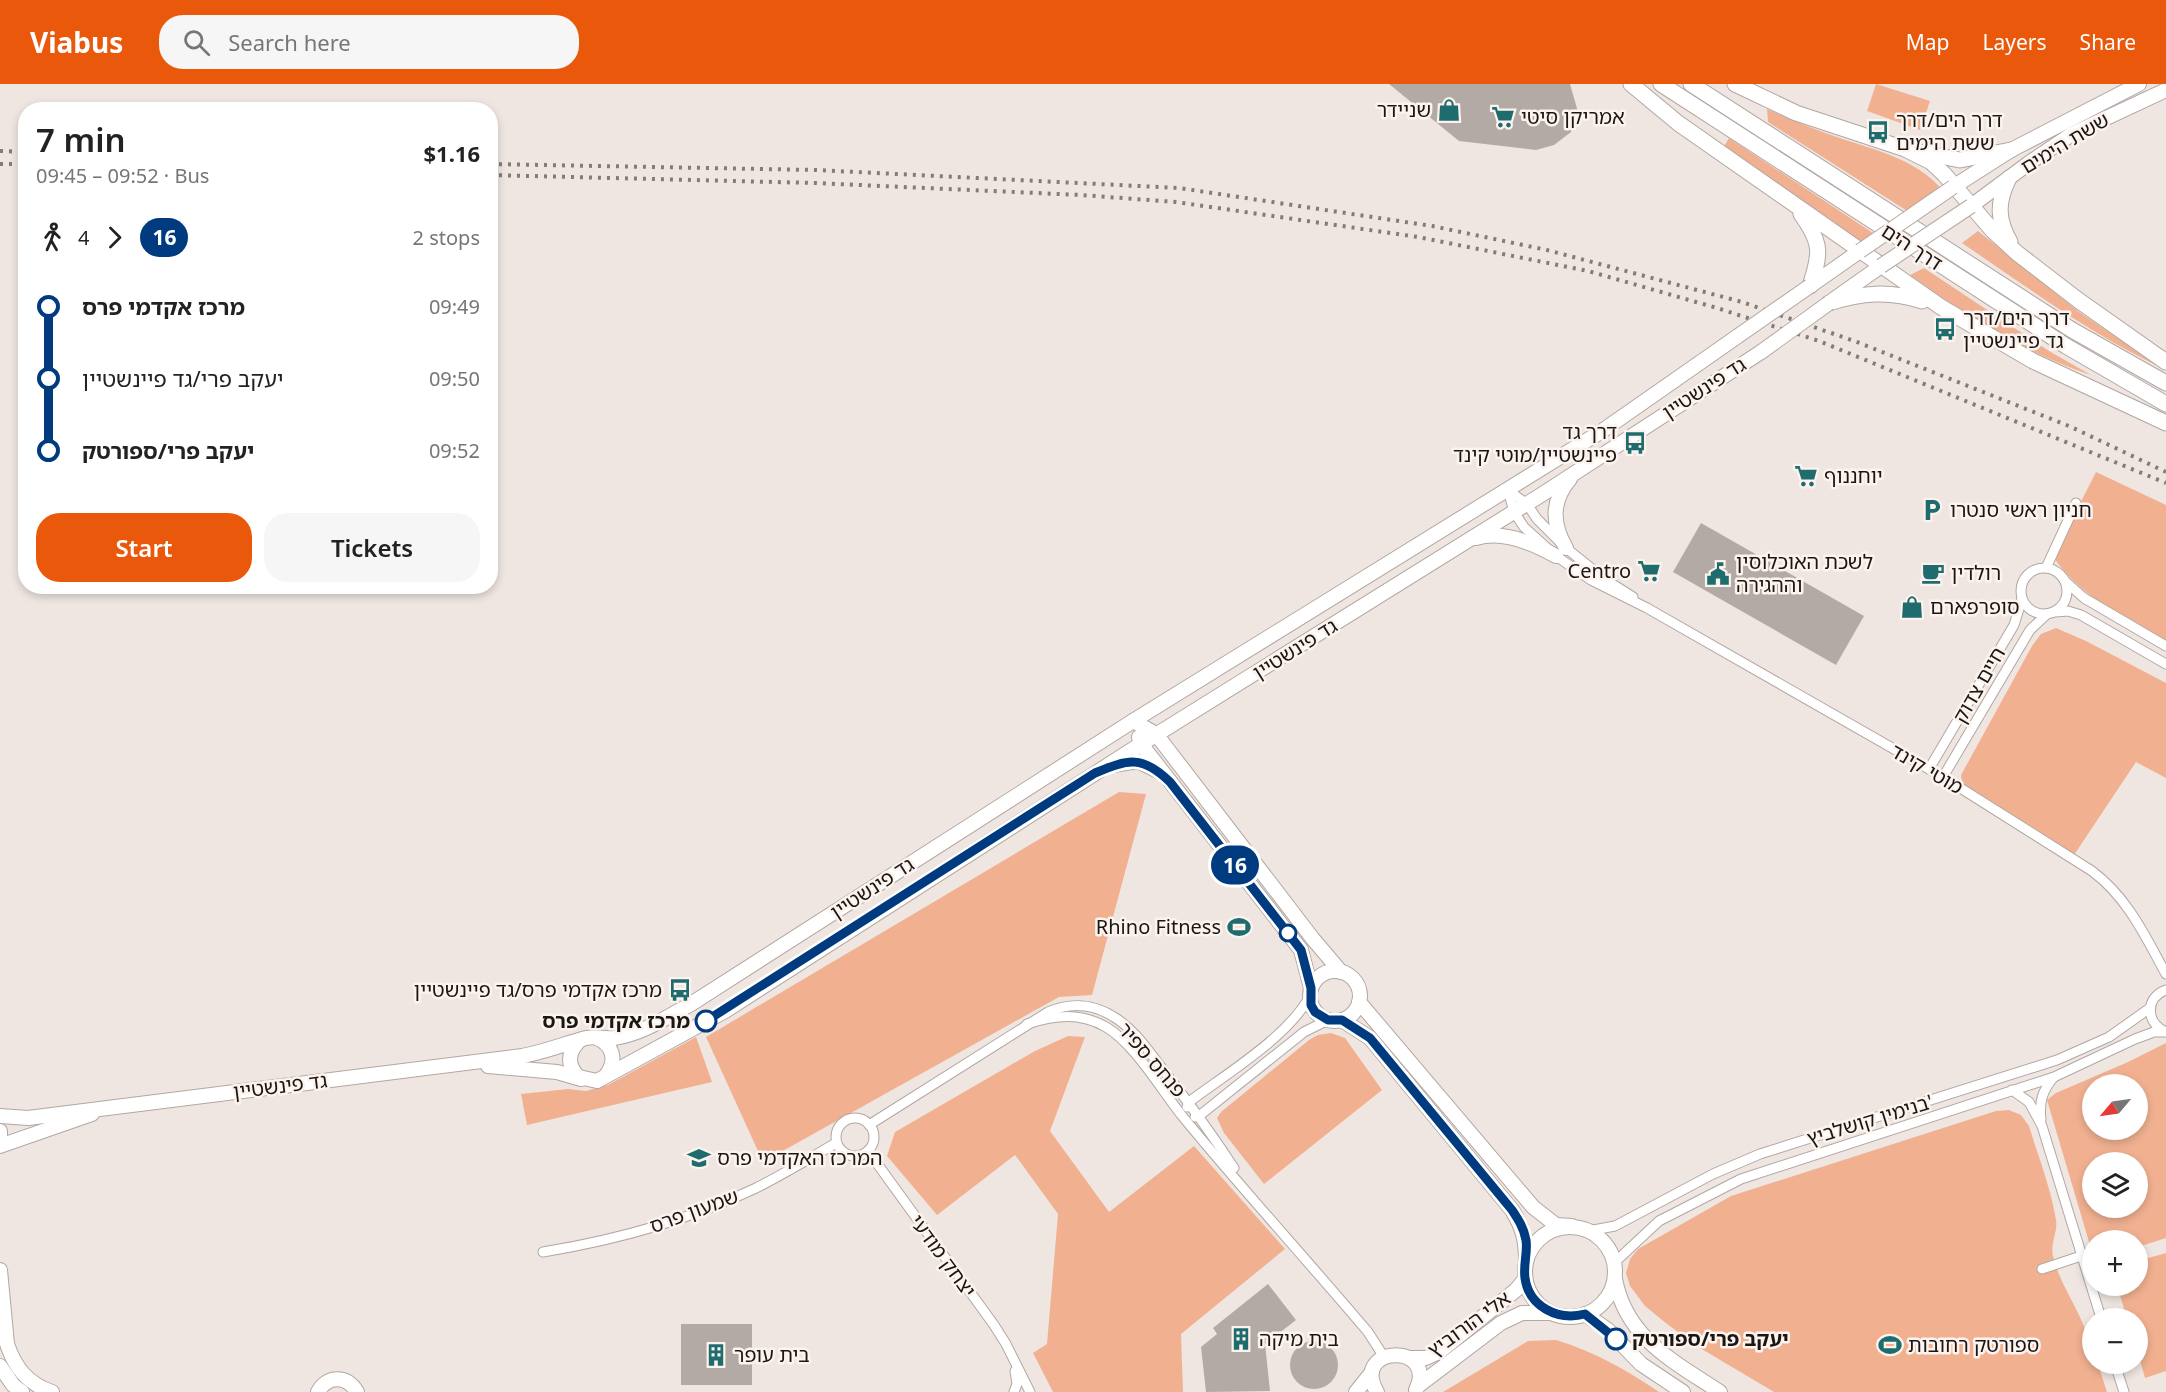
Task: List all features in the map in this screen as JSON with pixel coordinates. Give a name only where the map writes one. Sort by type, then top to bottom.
[{"type":"main road","points":[[1631,84],[1678,123],[1795,207],[1989,338],[2166,423]]},
{"type":"main road","name":"דרך הים","points":[[1661,84],[2047,334],[2166,404]]},
{"type":"main road","name":"דרך הים","points":[[1691,84],[2072,330],[2166,383]]},
{"type":"main road","points":[[1735,84],[1796,113],[1905,149],[1960,160],[2012,150]]},
{"type":"main road","points":[[1905,149],[1931,162],[1944,174],[1953,187],[2017,253],[2166,362]]},
{"type":"main road","points":[[2009,178],[2002,194],[1999,211],[2004,231],[2017,253]]},
{"type":"main road","points":[[1795,207],[1809,226],[1818,244],[1818,265],[1810,286]]},
{"type":"main road","points":[[1829,303],[1853,296],[1881,293],[1910,297],[1941,307]]},
{"type":"street","name":"ששת הימים","points":[[1953,187],[2012,150],[2079,113],[2139,84]]},
{"type":"street","name":"ששת הימים","points":[[1971,206],[2057,143],[2166,90]]},
{"type":"street","name":"גד פינשטיין","points":[[597,1038],[613,1038],[642,1030],[692,1004],[1133,721],[1602,431],[1953,187]]},
{"type":"street","name":"גד פינשטיין","points":[[607,1074],[725,1011],[1156,734],[1469,541],[1761,352],[1881,266],[1971,206]]},
{"type":"street","points":[[1469,541],[1485,536],[1511,537],[1561,552],[1555,512],[1562,489],[1575,473]]},
{"type":"street","name":"מוטי קינד","points":[[1508,490],[1527,504],[1561,552]]},
{"type":"street","name":"מוטי קינד","points":[[1508,490],[1514,512],[1524,527],[1561,552],[1604,588],[1647,608],[1943,777],[2071,856],[2106,882],[2130,909],[2166,974]]},
{"type":"street","points":[[2046,568],[2076,503]]},
{"type":"street","points":[[2166,646],[2081,596],[2056,572],[2046,568],[2036,569],[2027,575],[2020,588],[2022,599],[2033,612],[2065,611],[2082,615],[2166,664]]},
{"type":"street","points":[[2050,613],[2061,606],[2066,597],[2066,586],[2062,577]]},
{"type":"street","name":"חיים צדוק","points":[[1929,769],[2014,624],[2022,599]]},
{"type":"street","name":"חיים צדוק","points":[[1943,777],[2030,630],[2050,613]]},
{"type":"street","points":[[1133,721],[1156,734],[1306,930],[1341,972]]},
{"type":"street","points":[[1133,721],[1141,744],[1301,950],[1315,1012],[1370,1038],[1512,1210],[1524,1233],[1525,1279],[1534,1299],[1551,1313],[1568,1317],[1585,1314],[1594,1310],[1609,1295],[1614,1269]]},
{"type":"street","points":[[1178,721],[1173,741],[1180,766]]},
{"type":"street","points":[[1095,773],[1118,764],[1138,761],[1157,769],[1170,782]]},
{"type":"street","points":[[1327,972],[1341,972],[1348,975],[1358,987],[1359,1002],[1352,1014],[1305,1032],[1199,1116],[1184,1118],[1189,1102],[1279,1034],[1303,1009],[1320,976],[1327,972]]},
{"type":"street","name":"בנימין קושלביץ'","points":[[1588,1231],[1615,1226],[1713,1174],[1760,1154],[2057,1060],[2109,1037],[2150,1008],[2155,997],[2166,990]]},
{"type":"street","points":[[1359,1002],[1533,1207],[1556,1225],[1572,1226],[1588,1231],[1605,1244],[1614,1269],[1619,1298],[1625,1312],[1641,1335],[1720,1392]]},
{"type":"street","name":"פנחס ספיר","points":[[1027,1024],[1048,1012],[1068,1006],[1090,1007],[1122,1022],[1138,1038],[1189,1102],[1250,1194]]},
{"type":"street","points":[[2150,1008],[2153,1023],[2166,1032]]},
{"type":"street","name":"פנחס ספיר","points":[[1027,1024],[1044,1018],[1070,1016],[1095,1021],[1107,1027],[1126,1043],[1184,1118],[1368,1332],[1384,1357]]},
{"type":"street","points":[[869,1125],[1027,1024]]},
{"type":"street","name":"בנימין קושלביץ'","points":[[1614,1269],[1644,1233],[1659,1221],[1741,1179],[2054,1077],[2135,1039],[2154,1032],[2166,1032]]},
{"type":"street","points":[[597,1038],[609,1046],[612,1053],[612,1068],[597,1081],[585,1080],[579,1077],[571,1066],[570,1052],[579,1041],[597,1038]]},
{"type":"street","name":"גד פינשטיין","points":[[0,1116],[28,1118],[453,1064],[537,1053],[579,1041]]},
{"type":"street","name":"גד פינשטיין","points":[[453,1064],[539,1069],[585,1080]]},
{"type":"street","points":[[2054,1077],[2043,1092],[2040,1109],[2042,1126],[2098,1308]]},
{"type":"street","points":[[2012,1090],[2029,1102],[2042,1126]]},
{"type":"street","name":"גד פינשטיין","points":[[0,1146],[59,1128],[108,1108]]},
{"type":"street","points":[[858,1118],[869,1125],[874,1137],[868,1151],[862,1155],[849,1156],[840,1149],[836,1143],[837,1130],[848,1119],[858,1118]]},
{"type":"street","points":[[0,1131],[0,1138]]},
{"type":"street","name":"שמעון פרס","points":[[543,1252],[627,1235],[703,1210],[757,1187],[836,1143]]},
{"type":"street","name":"יצחק מודעי","points":[[868,1151],[994,1325],[1030,1392]]},
{"type":"street","points":[[1526,1261],[1529,1251],[1543,1235],[1552,1230],[1572,1226]]},
{"type":"street","points":[[2042,1269],[2081,1256]]},
{"type":"street","points":[[0,1270],[10,1355],[23,1376],[52,1392]]},
{"type":"street","name":"אלי הורוביץ","points":[[1384,1357],[1397,1354],[1409,1358],[1426,1358],[1439,1352],[1516,1290],[1525,1279]]},
{"type":"street","name":"אלי הורוביץ","points":[[1416,1389],[1501,1323],[1522,1313],[1551,1313]]},
{"type":"street","points":[[1585,1314],[1608,1330],[1641,1364],[1683,1392]]},
{"type":"street","points":[[1356,1392],[1384,1357]]},
{"type":"street","points":[[1409,1358],[1418,1370],[1416,1389]]},
{"type":"street","name":"יצחק מודעי","points":[[1014,1362],[1017,1384],[1014,1392]]},
{"type":"street","points":[[0,1366],[13,1385],[22,1392]]},
{"type":"street","points":[[1372,1372],[1377,1392]]},
{"type":"street","points":[[2118,1374],[2124,1392]]},
{"type":"street","points":[[316,1391],[327,1382],[339,1379],[347,1382],[357,1391]]},
{"type":"shaded area","points":[[1876,84],[1930,101],[1920,130],[1867,111]]},
{"type":"shaded area","points":[[1767,109],[1819,131],[1880,151],[1908,163],[1933,180],[1943,191],[1912,214],[1768,122]]},
{"type":"shaded area","points":[[1729,138],[1876,235],[1863,247],[1723,148]]},
{"type":"shaded area","points":[[1978,231],[2079,312],[2164,369],[2086,326],[1962,243]]},
{"type":"shaded area","points":[[1924,268],[2049,351],[2091,375],[2042,356],[1996,332],[1910,275]]},
{"type":"shaded area","points":[[2096,472],[2166,505],[2166,642],[2105,606],[2077,584],[2053,557]]},
{"type":"shaded area","points":[[2056,628],[2166,683],[2166,778],[2136,762],[2074,855],[1967,790],[1962,783],[1961,775],[2032,646],[2041,634]]},
{"type":"shaded area","points":[[1119,792],[1146,794],[1092,995],[1059,997],[763,1162],[706,1037]]},
{"type":"shaded area","points":[[1331,1033],[1345,1038],[1382,1090],[1264,1184],[1224,1133],[1217,1118],[1221,1112],[1309,1040],[1318,1035]]},
{"type":"shaded area","points":[[1068,1036],[1085,1037],[1050,1131],[1109,1212],[1194,1146],[1285,1249],[1181,1334],[1183,1392],[1053,1392],[1033,1353],[1047,1344],[1058,1214],[1015,1155],[937,1215],[887,1156],[895,1132],[1035,1051]]},
{"type":"shaded area","points":[[696,1037],[712,1082],[527,1125],[521,1094],[568,1089],[586,1091],[608,1085]]},
{"type":"shaded area","points":[[2166,1043],[2166,1238],[2148,1244],[2148,1230],[2085,1230],[2047,1100],[2056,1093],[2082,1082],[2082,1140],[2148,1140],[2148,1074],[2100,1074]]},
{"type":"shaded area","points":[[2009,1110],[2021,1115],[2029,1126],[2054,1208],[2056,1229],[2052,1247],[2053,1256],[2057,1270],[2082,1321],[2082,1374],[2101,1374],[2107,1392],[1774,1392],[1700,1348],[1667,1324],[1645,1306],[1630,1286],[1626,1273],[1630,1259],[1638,1249],[1731,1196],[1996,1111]]},
{"type":"shaded area","points":[[2166,1253],[2166,1371],[2145,1378],[2144,1374],[2148,1374],[2148,1308],[2124,1308],[2120,1296],[2148,1296],[2148,1258]]},
{"type":"shaded area","points":[[1556,1340],[1609,1362],[1659,1392],[1443,1392],[1528,1341]]},
{"type":"building","name":"אמריקן סיטי","points":[[1389,84],[1570,84],[1578,112],[1571,132],[1554,145],[1536,150],[1459,141]]},
{"type":"building","points":[[1701,523],[1864,616],[1836,665],[1673,572]]},
{"type":"building","name":"בית מיקה","points":[[1268,1284],[1296,1320],[1265,1344],[1270,1391],[1206,1392],[1201,1347],[1217,1334],[1213,1328]]},
{"type":"building","name":"בית עופר","points":[[681,1324],[752,1324],[752,1385],[681,1385]]},
{"type":"building","points":[[1309,1341],[1319,1341],[1334,1351],[1338,1365],[1337,1374],[1328,1385],[1319,1389],[1309,1389],[1294,1379],[1290,1370],[1290,1360],[1300,1345]]},
{"type":"railway","points":[[0,151],[18,152]]},
{"type":"railway","points":[[0,164],[18,164]]},
{"type":"railway","points":[[498,164],[816,170],[1179,188],[1432,226],[1547,250],[1742,302],[1857,342],[2069,426],[2166,472]]},
{"type":"railway","points":[[498,175],[815,183],[1081,195],[1176,202],[1418,237],[1588,271],[1717,308],[1819,341],[2166,483]]},
{"type":"bus line","name":"16","points":[[706,1021],[1095,773],[1126,761],[1145,763],[1157,769],[1170,782],[1301,950],[1311,988],[1311,1005],[1315,1012],[1328,1020],[1342,1020],[1370,1038],[1512,1210],[1522,1225],[1526,1240],[1525,1279],[1534,1299],[1541,1307],[1559,1316],[1577,1317],[1585,1314],[1608,1330],[1616,1339]]},
{"type":"place","name":"שניידר","points":[[1449,110]]},
{"type":"place","name":"אמריקן סיטי","points":[[1503,117]]},
{"type":"place","name":"דרך הים/דרך ששת הימים","points":[[1878,132]]},
{"type":"place","name":"דרך הים/דרך גד פיינשטיין","points":[[1945,329]]},
{"type":"place","name":"דרך גד פיינשטיין/מוטי קינד","points":[[1635,443]]},
{"type":"place","name":"יוחננוף","points":[[1806,476]]},
{"type":"place","name":"חניון ראשי סנטרו","points":[[1932,510]]},
{"type":"place","name":"Centro","points":[[1649,571]]},
{"type":"place","name":"רולדין","points":[[1933,573]]},
{"type":"place","name":"לשכת האוכלוסין וההגירה","points":[[1718,574]]},
{"type":"place","name":"סופרפארם","points":[[1912,607]]},
{"type":"place","name":"Rhino Fitness","points":[[1239,927]]},
{"type":"place","name":"מרכז אקדמי פרס/גד פיינשטיין","points":[[680,990]]},
{"type":"place","name":"מרכז אקדמי פרס","points":[[706,1021]]},
{"type":"place","name":"המרכז האקדמי פרס","points":[[699,1158]]},
{"type":"place","name":"בית מיקה","points":[[1241,1339]]},
{"type":"place","name":"יעקב פרי/ספורטק","points":[[1616,1339]]},
{"type":"place","name":"ספורטק רחובות","points":[[1890,1345]]},
{"type":"place","name":"בית עופר","points":[[716,1355]]}]
